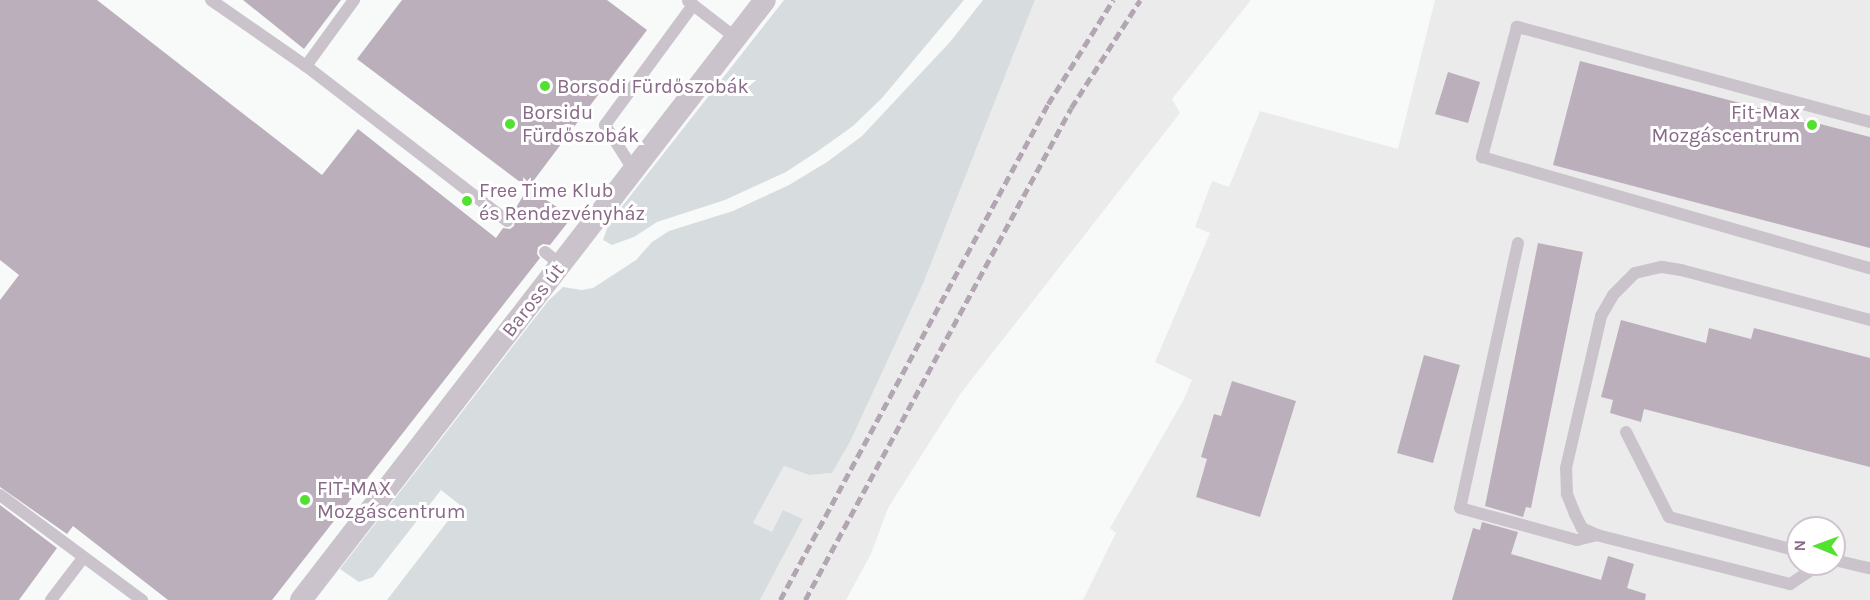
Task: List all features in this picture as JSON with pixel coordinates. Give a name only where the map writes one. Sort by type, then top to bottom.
[{"type":"street","name":"Baross út","points":[[301,600],[553,258],[633,169],[765,0]]},
{"type":"lane","points":[[212,0],[306,66],[507,221]]},
{"type":"lane","points":[[306,66],[354,0]]},
{"type":"lane","points":[[633,169],[605,125],[690,2],[736,38]]},
{"type":"lane","points":[[1870,122],[1516,27],[1482,157],[1870,268]]},
{"type":"lane","points":[[1518,243],[1460,508],[1576,540],[1597,535]]},
{"type":"lane","points":[[1802,576],[1790,584],[1597,535],[1582,528],[1567,494],[1566,468],[1602,316],[1613,295],[1635,273],[1662,267],[1870,320]]},
{"type":"lane","points":[[1626,432],[1669,517],[1786,548]]},
{"type":"lane","points":[[0,495],[142,600]]},
{"type":"lane","points":[[51,600],[83,558]]},
{"type":"lane","points":[[1846,563],[1870,568]]},
{"type":"shaded area","points":[[784,0],[964,0],[882,98],[853,126],[818,151],[786,172],[725,200],[657,222],[634,237],[612,245],[603,240],[609,223]]},
{"type":"shaded area","points":[[983,0],[1035,0],[923,284],[850,442],[832,473],[809,475],[784,466],[753,523],[772,532],[783,510],[803,519],[760,600],[387,600],[460,505],[441,490],[373,577],[359,582],[340,569],[548,301],[563,287],[582,290],[593,288],[636,260],[652,242],[669,231],[733,211],[789,185],[827,162],[862,136],[950,42]]},
{"type":"shaded area","points":[[1035,0],[1251,0],[1172,99],[1180,113],[961,393],[888,508],[871,554],[846,600],[760,600],[803,519],[772,533],[753,523],[784,466],[809,475],[832,473],[850,442],[923,284]]},
{"type":"shaded area","points":[[1435,0],[1870,0],[1870,600],[1083,600],[1116,533],[1110,528],[1183,401],[1192,380],[1155,362],[1210,233],[1195,227],[1212,181],[1229,187],[1260,111],[1398,149]]},
{"type":"building","points":[[0,0],[97,0],[322,175],[358,129],[496,238],[503,228],[510,229],[514,226],[515,218],[512,214],[528,188],[572,217],[550,245],[543,244],[538,247],[537,254],[540,258],[272,600],[168,600],[73,526],[67,534],[0,487],[0,300],[19,275],[0,260]]},
{"type":"building","points":[[243,0],[341,0],[304,49]]},
{"type":"building","name":"Borsidu Fürdőszobák","points":[[402,0],[607,0],[647,30],[528,188],[357,59]]},
{"type":"building","points":[[1580,61],[1870,137],[1870,248],[1553,165]]},
{"type":"building","points":[[1448,72],[1480,82],[1468,123],[1435,114]]},
{"type":"building","points":[[1538,243],[1583,252],[1531,508],[1526,507],[1523,517],[1485,506]]},
{"type":"building","points":[[1621,320],[1706,343],[1709,328],[1751,339],[1754,328],[1870,358],[1870,467],[1644,409],[1641,422],[1610,413],[1613,400],[1601,397]]},
{"type":"building","points":[[1424,355],[1460,365],[1433,463],[1397,453]]},
{"type":"building","points":[[1232,381],[1296,401],[1260,517],[1196,497],[1207,459],[1201,457],[1214,414],[1221,416]]},
{"type":"building","points":[[0,505],[57,548],[19,600],[0,600]]},
{"type":"building","points":[[1482,522],[1518,532],[1511,554],[1601,580],[1608,556],[1634,564],[1627,588],[1646,594],[1645,600],[1452,600],[1473,528],[1480,530]]},
{"type":"railway","points":[[780,600],[1048,104],[1113,0]]},
{"type":"railway","points":[[805,600],[1071,108],[1140,0]]},
{"type":"place","name":"Borsodi Fürdőszobák","points":[[545,86]]},
{"type":"place","name":"Borsidu Fürdőszobák","points":[[510,124]]},
{"type":"place","name":"Fit-Max Mozgáscentrum","points":[[1812,125]]},
{"type":"place","name":"Free Time Klub és Rendezvényház","points":[[467,201]]},
{"type":"place","name":"FIT-MAX Mozgáscentrum","points":[[305,500]]}]
